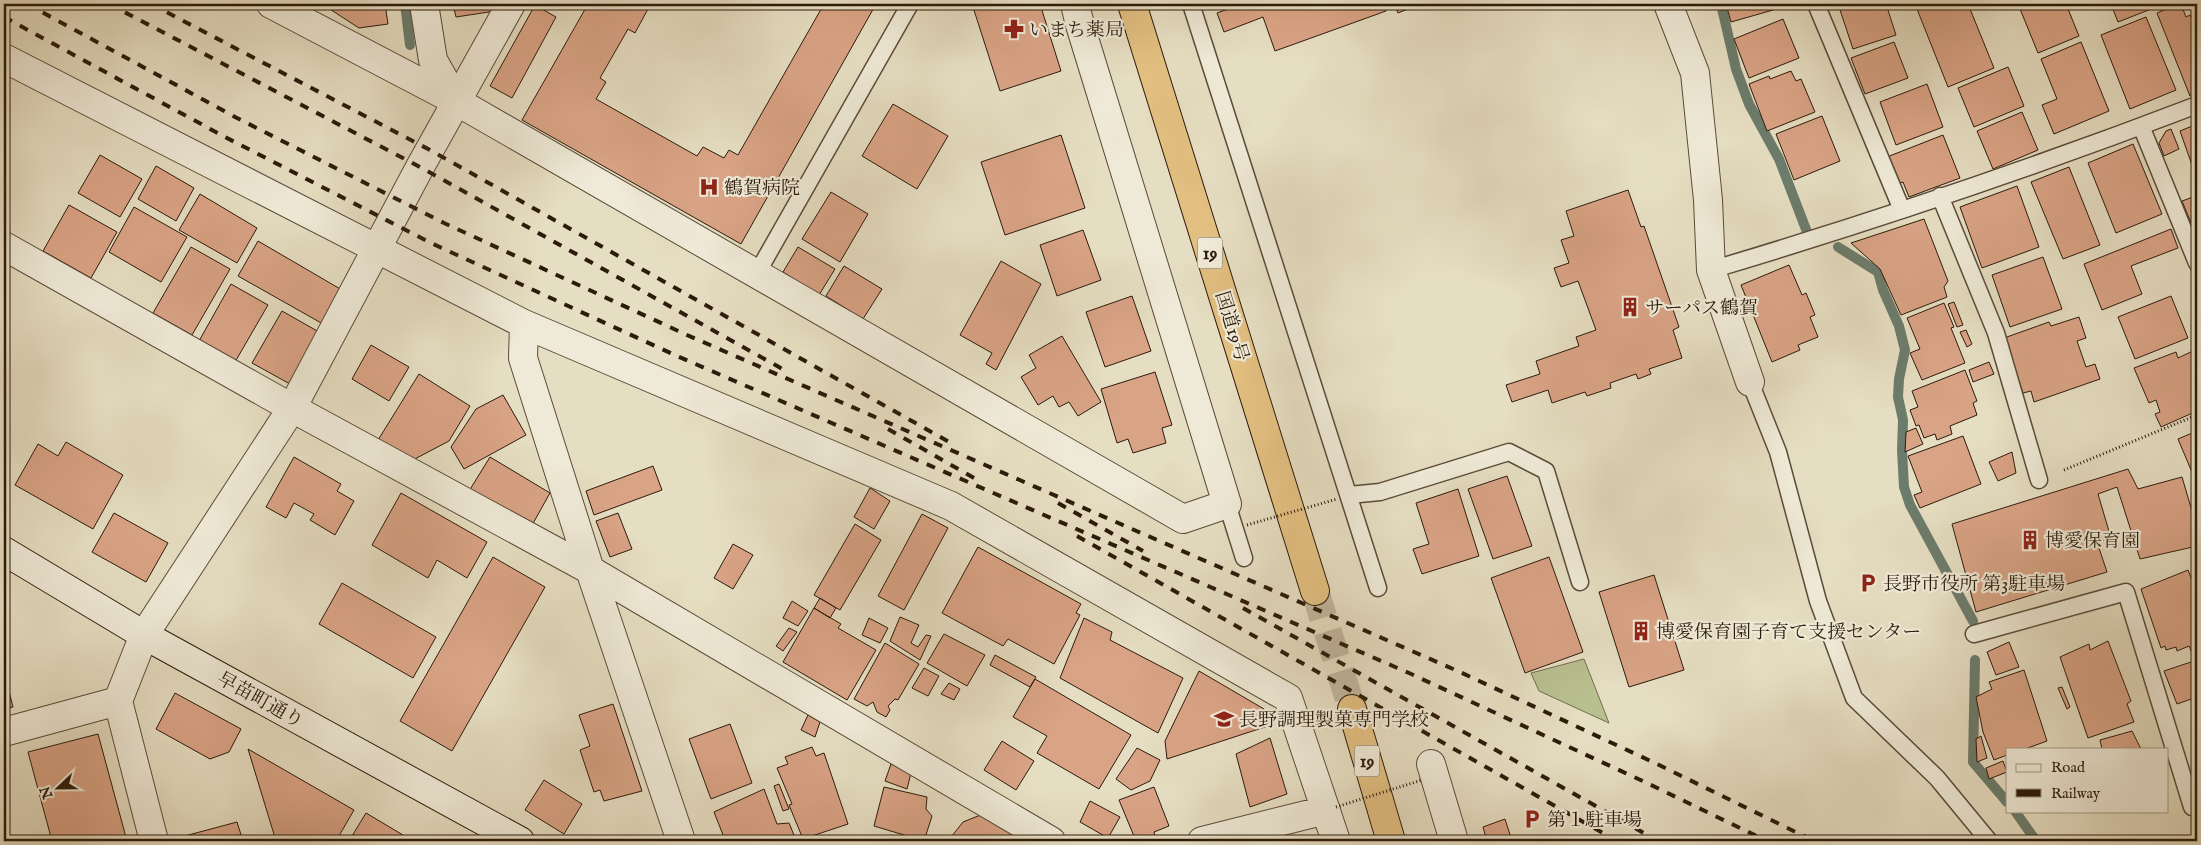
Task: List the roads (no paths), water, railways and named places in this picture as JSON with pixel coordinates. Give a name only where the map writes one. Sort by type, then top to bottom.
[{"type":"highway","name":"国道19号","points":[[1132,4],[1315,591]]},
{"type":"highway","name":"19","points":[[1352,709],[1391,841]]},
{"type":"street","points":[[271,4],[456,101],[1183,519],[1227,504],[1075,4]]},
{"type":"street","points":[[424,4],[432,60],[456,101]]},
{"type":"street","points":[[154,841],[118,700],[144,635],[292,408],[456,101],[511,4]]},
{"type":"street","points":[[1668,4],[1695,73],[1708,200],[1711,270],[1750,382]]},
{"type":"street","points":[[4,58],[524,324],[951,506],[1288,698],[1331,808],[1336,841]]},
{"type":"street","points":[[4,246],[292,408],[590,570],[1051,841]]},
{"type":"street","points":[[524,324],[523,358],[590,570],[681,841]]},
{"type":"street","name":"早苗町通り","points":[[4,551],[144,635],[520,841]]},
{"type":"street","points":[[4,732],[118,700]]},
{"type":"street","points":[[1426,772],[1454,841]]},
{"type":"street","points":[[1202,841],[1331,808]]},
{"type":"lane","points":[[756,275],[910,4]]},
{"type":"lane","points":[[1191,4],[1343,497],[1378,588]]},
{"type":"lane","points":[[1816,4],[1902,210]]},
{"type":"lane","points":[[1711,270],[1902,210],[2141,126],[2197,104]]},
{"type":"lane","points":[[2141,126],[2197,263]]},
{"type":"lane","points":[[1940,196],[1996,333],[2039,480]]},
{"type":"lane","points":[[1750,382],[1778,452],[1818,601],[1854,698],[1937,778],[1989,841]]},
{"type":"lane","points":[[1343,497],[1380,492],[1510,452],[1546,471],[1580,582]]},
{"type":"lane","points":[[1227,504],[1244,558]]},
{"type":"lane","points":[[1974,634],[2126,592],[2192,806],[2197,805]]},
{"type":"waterway","points":[[405,4],[410,45]]},
{"type":"waterway","points":[[1721,4],[1736,69],[1749,104],[1779,159],[1807,232]]},
{"type":"waterway","points":[[1838,247],[1878,272],[1883,290],[1899,326],[1905,350],[1899,379],[1898,397],[1903,420],[1904,487],[1910,505],[1973,621]]},
{"type":"waterway","points":[[1975,660],[1973,762],[2006,801]]},
{"type":"waterway","points":[[2016,812],[2036,841]]},
{"type":"tunnel","points":[[1315,591],[1352,709]]},
{"type":"railway","points":[[27,4],[237,118],[444,223],[687,335],[1460,672],[1657,764],[1814,841]]},
{"type":"railway","points":[[109,4],[420,167],[786,371]]},
{"type":"railway","points":[[151,4],[430,150],[951,443]]},
{"type":"railway","points":[[4,17],[225,137],[431,243],[677,356],[1409,673],[1647,783],[1767,841]]},
{"type":"railway","points":[[888,429],[981,482]]},
{"type":"railway","points":[[1058,503],[1143,551]]},
{"type":"railway","points":[[1077,536],[1617,841]]},
{"type":"railway","points":[[1243,608],[1658,841]]},
{"type":"place","name":"いまち薬局","points":[[1014,29]]},
{"type":"place","name":"鶴賀病院","points":[[709,187]]},
{"type":"place","name":"サーパス鶴賀","points":[[1630,307]]},
{"type":"place","name":"博愛保育園","points":[[2030,540]]},
{"type":"place","name":"長野市役所 第3駐車場","points":[[1868,583]]},
{"type":"place","name":"博愛保育園子育て支援センター","points":[[1641,631]]},
{"type":"place","name":"長野調理製菓専門学校","points":[[1224,719]]},
{"type":"place","name":"第１駐車場","points":[[1532,819]]}]
